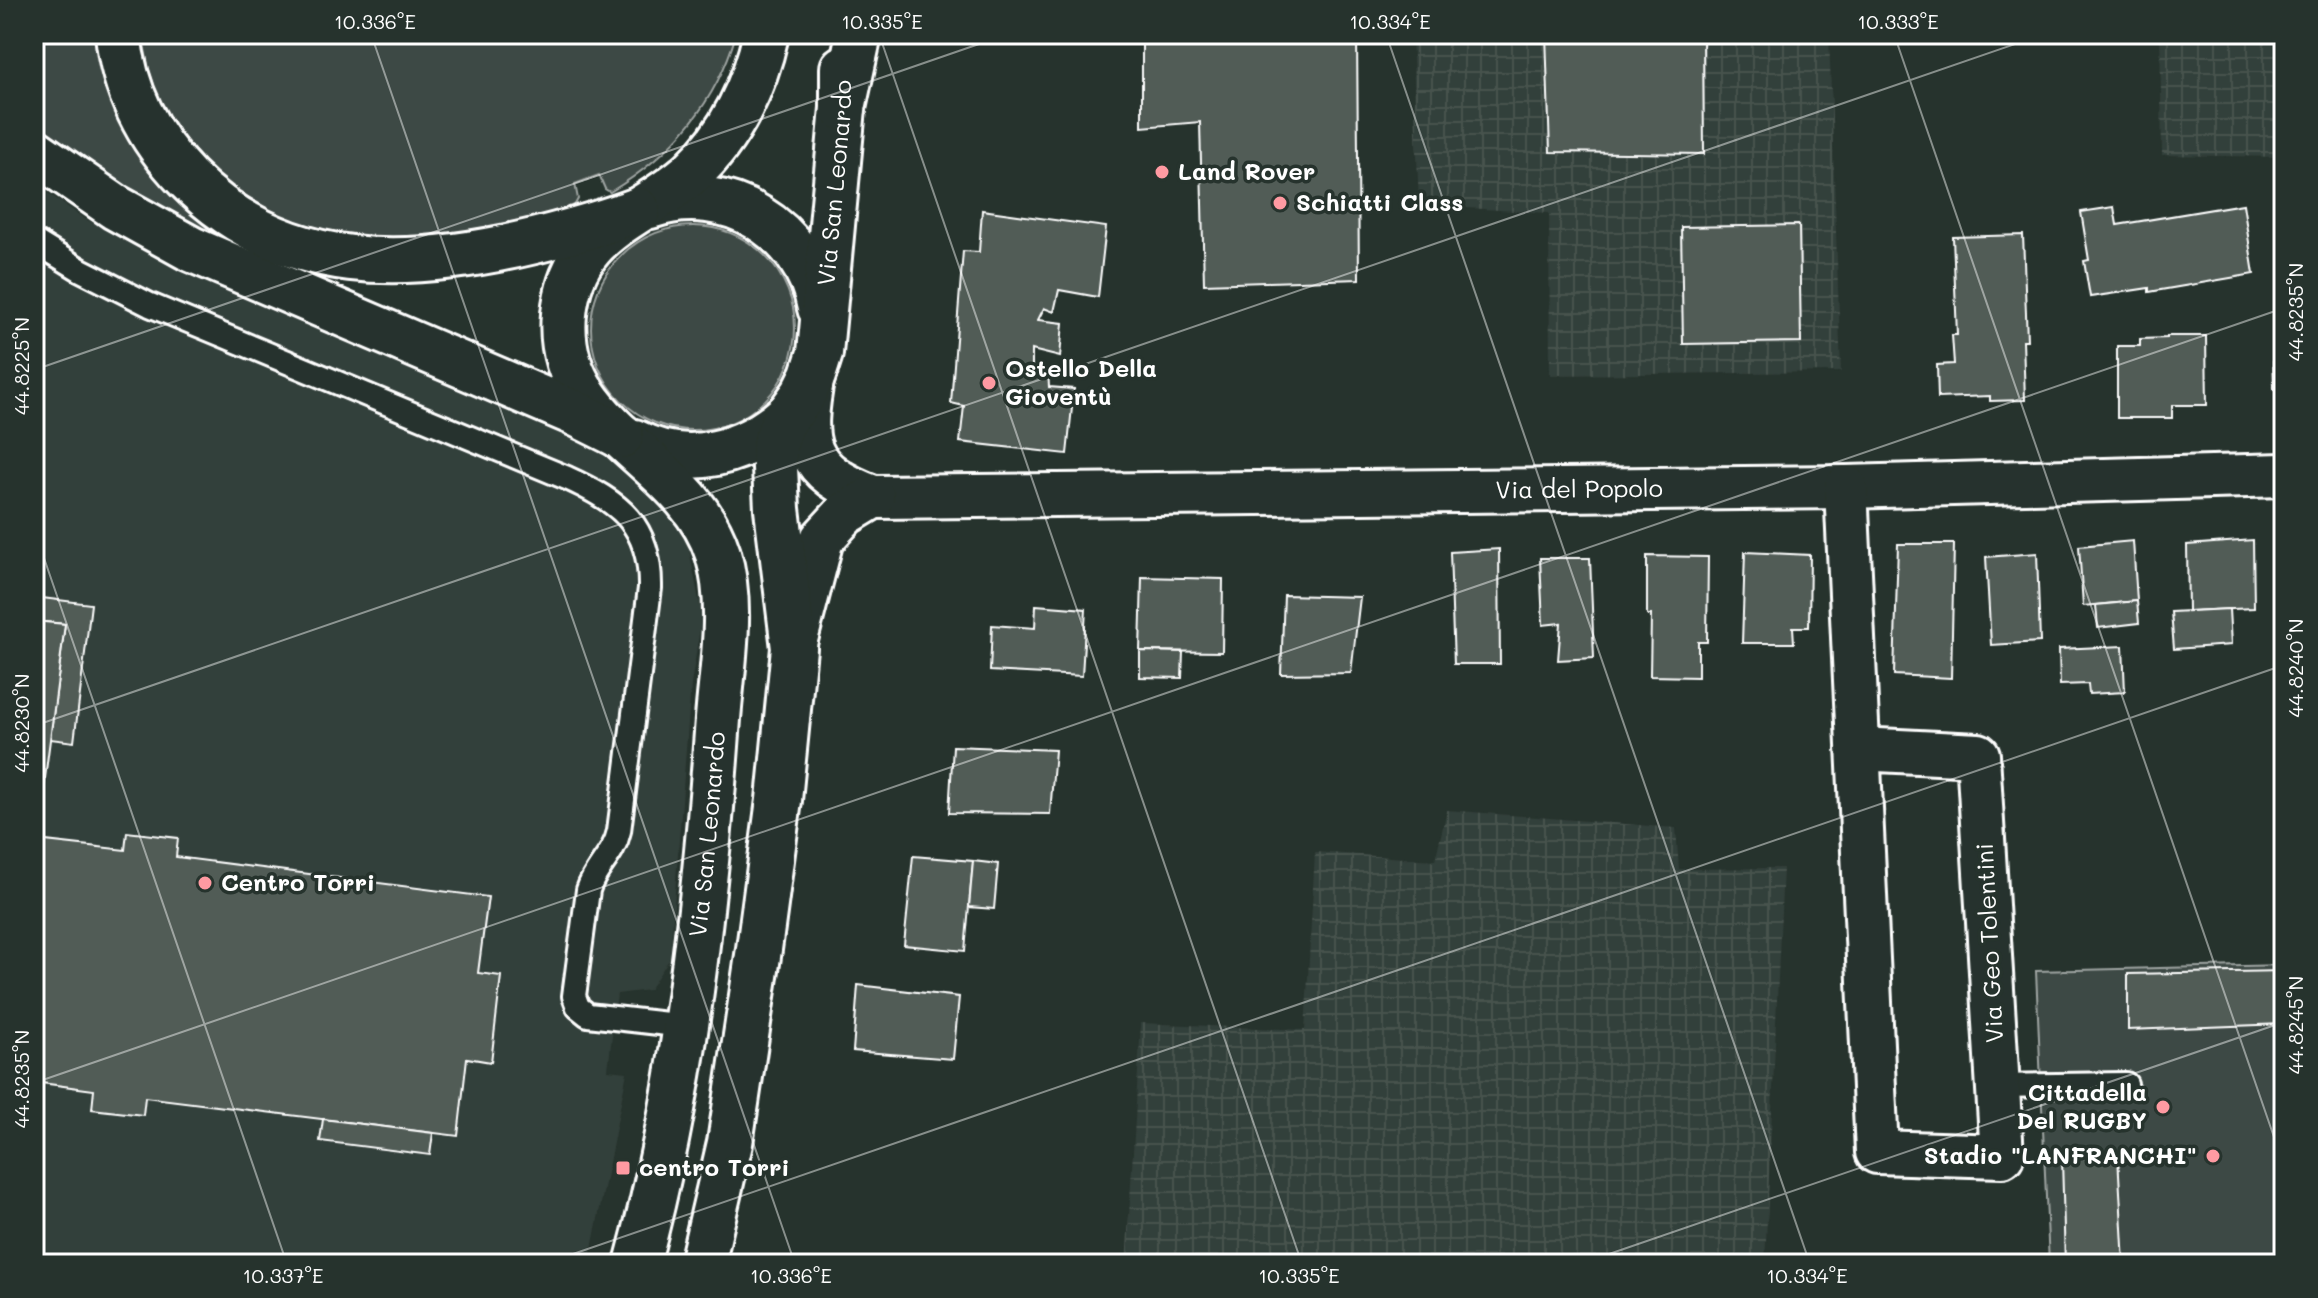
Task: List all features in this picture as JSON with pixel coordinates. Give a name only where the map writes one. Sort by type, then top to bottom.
[{"type":"main road","points":[[118,34],[121,59],[135,104],[166,156],[216,205],[244,223],[284,242],[350,258],[424,261],[531,241],[638,210]]},
{"type":"main road","name":"Via San Leonardo","points":[[637,1264],[667,1130],[685,1026],[712,798],[725,588],[718,552],[695,507],[667,476],[603,421],[576,384],[563,337],[564,311],[570,286],[581,262],[597,241],[616,223],[695,170],[724,135],[749,88],[766,34]]},
{"type":"main road","name":"Via San Leonardo","points":[[702,1264],[725,1167],[779,800],[794,648],[773,459],[776,435],[813,375],[820,353],[843,108],[840,34]]},
{"type":"main road","points":[[843,108],[859,34]]},
{"type":"main road","points":[[34,151],[115,207],[191,249],[565,409],[621,436]]},
{"type":"main road","name":"Via San Leonardo","points":[[638,210],[663,201],[689,198],[716,200],[764,219],[784,235],[807,267],[820,304],[822,330]]},
{"type":"main road","name":"Via San Leonardo","points":[[621,436],[663,453],[709,455],[753,442],[789,414]]},
{"type":"street","name":"Via del Popolo","points":[[813,375],[805,432],[816,462],[844,486],[873,497],[1846,487],[2284,475]]},
{"type":"street","name":"Via Geo Tolentini","points":[[1846,487],[1858,749],[1877,1152],[2002,1156],[1978,755],[1858,749]]},
{"type":"street","points":[[794,648],[822,539],[845,514],[873,497]]},
{"type":"lane","points":[[34,241],[81,270],[150,305],[567,478],[602,495],[627,514],[645,549],[650,588],[619,831],[614,850],[588,890],[574,996],[578,1007],[588,1015],[685,1026]]},
{"type":"lane","points":[[1998,1086],[2126,1084]]},
{"type":"shaded area","points":[[34,34],[98,34],[169,186],[205,224],[207,229],[204,234],[102,177],[34,128]]},
{"type":"shaded area","points":[[142,34],[736,34],[717,83],[689,125],[653,162],[610,192],[605,189],[599,175],[575,184],[578,199],[573,208],[539,220],[425,243],[342,237],[287,220],[232,188],[211,170],[168,116],[149,70]]},
{"type":"shaded area","points":[[1412,34],[1829,34],[1841,372],[1550,375],[1549,213],[1419,205]]},
{"type":"shaded area","points":[[2160,34],[2284,34],[2284,157],[2162,155]]},
{"type":"shaded area","points":[[34,183],[85,219],[325,332],[603,446],[656,488],[687,538],[702,616],[691,685],[670,958],[649,990],[617,994],[608,1070],[627,1072],[589,1264],[34,1264]]},
{"type":"shaded area","points":[[693,226],[713,227],[732,233],[765,256],[788,289],[794,308],[794,348],[788,367],[765,400],[732,423],[713,429],[693,430],[673,429],[654,423],[621,400],[598,367],[592,348],[591,328],[592,308],[598,289],[621,256],[654,233],[673,227]]},
{"type":"shaded area","points":[[1447,810],[1676,828],[1679,869],[1783,868],[1765,1264],[1126,1264],[1141,1023],[1305,1030],[1315,852],[1435,860]]},
{"type":"shaded area","name":"Cittadella Del RUGBY","points":[[2284,965],[2284,1264],[2049,1264],[2036,971]]},
{"type":"building","name":"Schiatti Class","points":[[1142,34],[1357,34],[1359,279],[1204,284],[1200,122],[1142,127]]},
{"type":"building","points":[[1546,34],[1703,34],[1704,154],[1550,152]]},
{"type":"building","points":[[2243,204],[2254,274],[2149,292],[2149,288],[2090,297],[2084,261],[2089,260],[2081,212],[2114,207],[2117,225]]},
{"type":"building","points":[[982,210],[1106,227],[1098,297],[1059,290],[1054,312],[1044,308],[1038,320],[1063,323],[1060,357],[1032,350],[1032,368],[1048,369],[1049,387],[1074,389],[1067,454],[960,442],[964,406],[951,403],[963,251],[979,252]]},
{"type":"building","points":[[1799,225],[1801,342],[1683,344],[1681,227]]},
{"type":"building","points":[[2023,235],[2027,340],[2023,340],[2025,400],[1990,401],[1990,396],[1938,398],[1937,365],[1954,364],[1952,335],[1957,335],[1953,237]]},
{"type":"building","points":[[2206,336],[2207,405],[2172,405],[2172,418],[2117,418],[2117,346],[2140,346],[2140,339]]},
{"type":"building","points":[[2273,348],[2284,348],[2284,390],[2274,390]]},
{"type":"building","points":[[2253,540],[2254,608],[2188,611],[2187,545]]},
{"type":"building","points":[[2133,541],[2137,601],[2083,606],[2079,546]]},
{"type":"building","points":[[1898,544],[1954,544],[1951,678],[1894,675]]},
{"type":"building","points":[[1499,549],[1500,664],[1454,664],[1450,552]]},
{"type":"building","points":[[1745,552],[1810,555],[1809,627],[1793,627],[1794,643],[1742,643]]},
{"type":"building","points":[[2037,553],[2040,642],[1991,645],[1986,557]]},
{"type":"building","points":[[1647,556],[1708,557],[1707,642],[1698,642],[1698,677],[1650,676],[1651,615],[1647,615]]},
{"type":"building","points":[[1540,558],[1590,558],[1594,658],[1558,660],[1561,623],[1543,625]]},
{"type":"building","points":[[1142,577],[1223,579],[1222,652],[1140,651]]},
{"type":"building","points":[[1284,595],[1360,597],[1351,673],[1281,674]]},
{"type":"building","points":[[34,597],[91,604],[74,742],[50,739],[65,624],[34,621]]},
{"type":"building","points":[[2137,601],[2139,623],[2098,628],[2096,605]]},
{"type":"building","points":[[1036,605],[1086,609],[1082,676],[990,671],[992,625],[1035,628]]},
{"type":"building","points":[[2229,609],[2231,645],[2174,649],[2171,612]]},
{"type":"building","name":"Centro Torri","points":[[34,621],[65,624],[37,840],[125,850],[127,832],[178,838],[176,857],[488,897],[478,973],[501,976],[491,1062],[467,1058],[458,1136],[145,1097],[143,1115],[92,1109],[94,1090],[34,1082]]},
{"type":"building","points":[[2280,637],[2284,637],[2284,700],[2281,653]]},
{"type":"building","points":[[2123,646],[2125,692],[2089,694],[2088,684],[2060,685],[2059,649]]},
{"type":"building","points":[[1140,651],[1183,652],[1182,678],[1140,677]]},
{"type":"building","points":[[953,746],[1055,750],[1050,814],[949,813]]},
{"type":"building","points":[[913,856],[973,861],[965,951],[904,945]]},
{"type":"building","points":[[973,861],[998,864],[994,909],[969,907]]},
{"type":"building","points":[[2284,971],[2284,1024],[2128,1030],[2128,974]]},
{"type":"building","points":[[858,985],[959,997],[953,1059],[853,1051]]},
{"type":"building","points":[[323,1119],[433,1133],[430,1155],[320,1141]]},
{"type":"building","points":[[2118,1156],[2124,1264],[2065,1264],[2062,1159]]},
{"type":"place","name":"Land Rover","points":[[1162,172]]},
{"type":"place","name":"Schiatti Class","points":[[1280,203]]},
{"type":"place","name":"Ostello Della Gioventù","points":[[989,383]]},
{"type":"place","name":"Centro Torri","points":[[205,883]]},
{"type":"place","name":"Cittadella Del RUGBY","points":[[2163,1107]]},
{"type":"place","name":"Stadio \"LANFRANCHI\"","points":[[2213,1156]]},
{"type":"place","name":"centro Torri","points":[[623,1168]]}]
